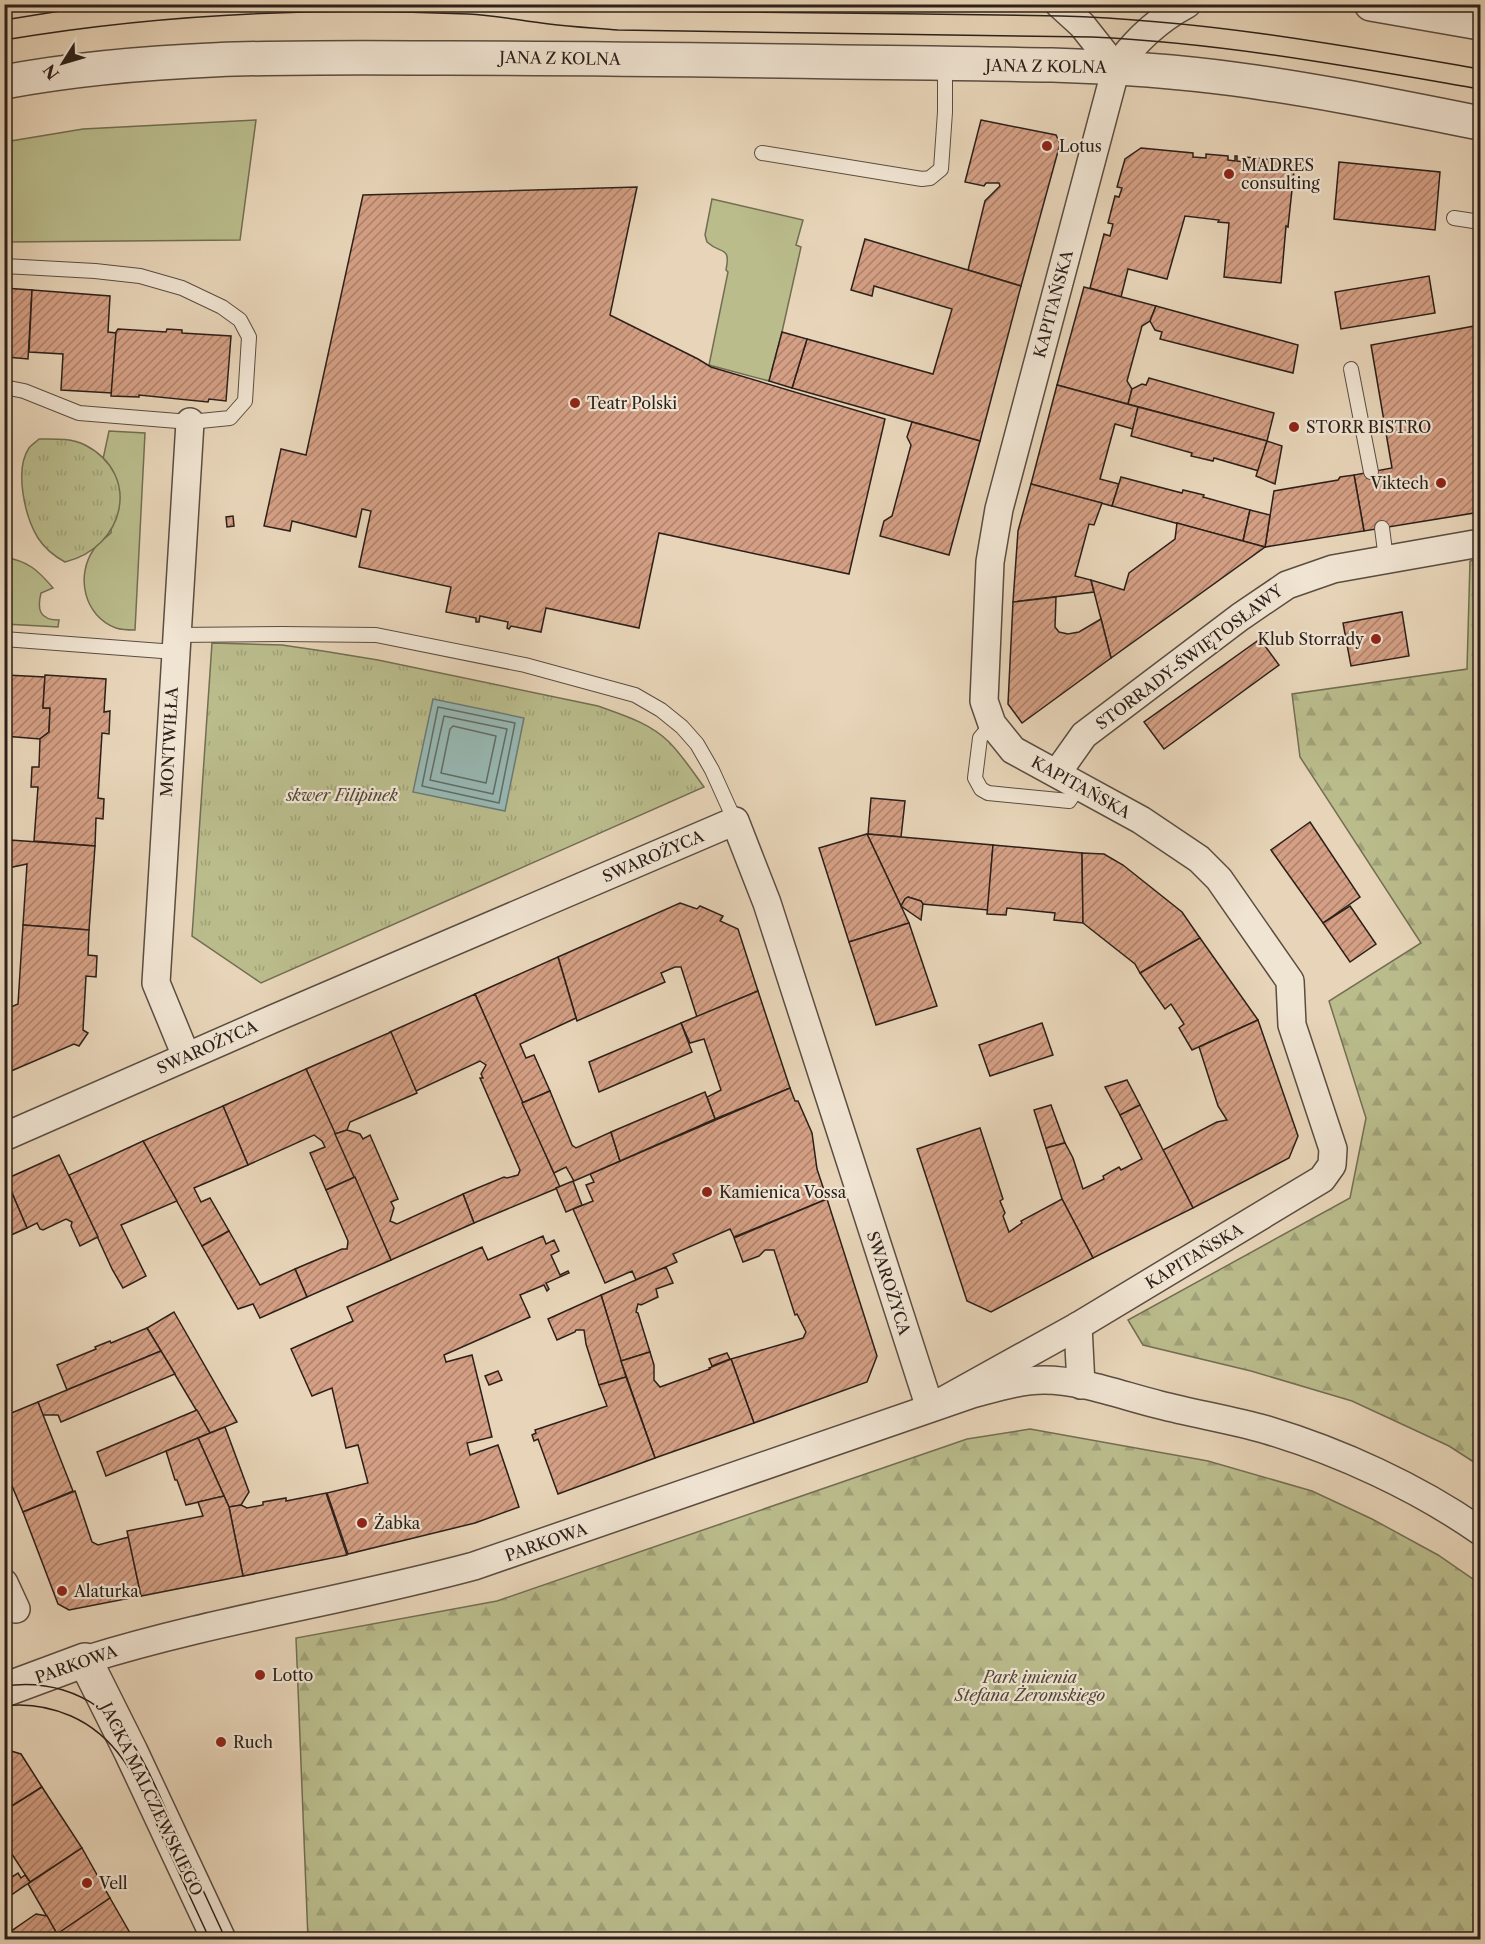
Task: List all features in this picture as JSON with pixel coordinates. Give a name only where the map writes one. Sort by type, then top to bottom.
[{"type":"street","name":"JANA Z KOLNA","points":[[1059,4],[1082,25],[1116,68]]},
{"type":"street","name":"JANA Z KOLNA","points":[[1116,68],[1140,39],[1187,4]]},
{"type":"street","points":[[1371,4],[1480,23]]},
{"type":"street","name":"JANA Z KOLNA","points":[[4,82],[127,65],[241,58],[526,57],[1116,68],[1291,88],[1480,123]]},
{"type":"street","name":"KAPITAŃSKA","points":[[930,1408],[1078,1326],[1322,1179],[1332,1165],[1333,1149],[1292,1025],[1290,981],[1219,879],[1200,859],[1141,820],[1013,750],[992,724],[984,700],[992,541],[1116,68]]},
{"type":"street","name":"MONTWIŁŁA","points":[[186,1056],[156,983],[190,422]]},
{"type":"street","name":"STORRADY-ŚWIĘTOSŁAWY","points":[[1068,780],[1084,735],[1267,597],[1287,585],[1333,569],[1480,543]]},
{"type":"street","name":"SWAROŻYCA","points":[[4,1137],[186,1056],[735,821],[775,925],[930,1408]]},
{"type":"street","points":[[1078,1326],[1081,1385]]},
{"type":"street","name":"PARKOWA","points":[[4,1690],[85,1660],[166,1636],[405,1584],[474,1566],[930,1408],[1008,1384],[1044,1380],[1081,1385],[1267,1430],[1362,1464],[1414,1490],[1480,1531]]},
{"type":"street","points":[[4,1583],[16,1609]]},
{"type":"street","name":"JACKA MALCZEWSKIEGO","points":[[85,1660],[219,1940]]},
{"type":"lane","points":[[762,153],[922,179],[930,178],[940,169],[945,112],[945,64]]},
{"type":"lane","points":[[1454,218],[1480,222]]},
{"type":"lane","points":[[4,266],[140,276],[182,288],[222,307],[240,320],[249,337],[245,401],[230,418],[190,422],[79,413],[24,391],[4,387]]},
{"type":"lane","points":[[1351,369],[1371,472]]},
{"type":"lane","points":[[1382,528],[1386,559]]},
{"type":"lane","points":[[4,639],[175,643],[282,634],[376,635],[525,666],[635,695],[661,710],[682,727],[697,744],[712,770],[735,821]]},
{"type":"lane","points":[[992,724],[980,738],[975,778],[981,789],[988,793],[1069,801],[1068,780]]},
{"type":"green space","points":[[256,120],[240,240],[5,242],[5,142],[83,129]]},
{"type":"green space","points":[[712,199],[803,220],[796,245],[801,247],[769,381],[709,365],[728,272],[726,254],[707,242],[705,235]]},
{"type":"green space","points":[[109,431],[145,433],[135,630],[116,628],[96,614],[90,605],[84,583],[88,560],[96,547],[111,533],[113,473],[103,459]]},
{"type":"green space","points":[[39,439],[68,440],[85,445],[103,458],[115,474],[120,492],[119,510],[113,527],[101,542],[85,554],[65,562],[50,552],[41,542],[33,529],[25,506],[22,468],[29,448]]},
{"type":"green space","points":[[5,449],[10,462],[11,475],[5,502]]},
{"type":"green space","points":[[4,557],[32,567],[53,588],[41,593],[39,604],[43,616],[59,620],[58,627],[5,624]]},
{"type":"green space","points":[[1480,559],[1480,1466],[1449,1446],[1352,1401],[1251,1371],[1143,1345],[1128,1320],[1350,1198],[1366,1118],[1329,1001],[1421,943],[1300,757],[1292,694],[1467,669],[1470,561]]},
{"type":"green space","name":"skwer Filipinek","points":[[212,643],[282,645],[323,651],[378,660],[598,706],[636,720],[662,735],[704,787],[261,983],[192,936]]},
{"type":"green space","name":"Park imienia Stefana Żeromskiego","points":[[1030,1429],[1208,1461],[1312,1491],[1372,1519],[1438,1555],[1480,1584],[1480,1939],[308,1939],[296,1638],[497,1601],[967,1439]]},
{"type":"water","points":[[433,699],[524,718],[505,811],[413,792]]},
{"type":"building","points":[[981,120],[1056,135],[1060,144],[1021,286],[968,270],[985,201],[1000,186],[999,183],[986,183],[984,186],[965,182]]},
{"type":"building","points":[[1141,148],[1193,153],[1193,157],[1206,158],[1206,154],[1228,156],[1228,160],[1235,161],[1235,156],[1237,156],[1237,161],[1245,162],[1246,157],[1295,162],[1281,283],[1224,277],[1229,223],[1185,216],[1167,279],[1128,269],[1121,297],[1090,288],[1104,234],[1110,236],[1113,224],[1108,223],[1115,196],[1119,197],[1122,188],[1117,187],[1125,159]]},
{"type":"building","points":[[1339,162],[1440,172],[1435,230],[1334,219]]},
{"type":"building","name":"Teatr Polski","points":[[637,187],[610,315],[711,367],[885,419],[849,574],[659,533],[639,628],[546,608],[541,632],[511,626],[509,629],[507,628],[508,622],[480,616],[479,622],[476,622],[476,618],[446,612],[451,587],[359,567],[371,511],[362,509],[356,537],[292,521],[290,531],[264,526],[281,449],[306,455],[363,195]]},
{"type":"building","points":[[865,239],[1021,286],[980,441],[792,388],[807,339],[933,374],[952,309],[874,286],[872,296],[851,290]]},
{"type":"building","points":[[1429,276],[1435,313],[1341,329],[1335,292]]},
{"type":"building","points":[[1084,287],[1156,306],[1150,321],[1142,326],[1127,381],[1132,389],[1128,404],[1057,385]]},
{"type":"building","points":[[4,288],[32,290],[28,359],[7,357],[7,350],[4,350]]},
{"type":"building","points":[[32,290],[110,296],[108,332],[116,333],[112,393],[61,390],[63,354],[29,352]]},
{"type":"building","points":[[1156,306],[1298,345],[1293,373],[1160,339],[1162,332],[1155,330],[1150,321]]},
{"type":"building","points":[[1480,325],[1480,512],[1364,531],[1354,475],[1392,468],[1371,345]]},
{"type":"building","points":[[118,329],[166,332],[167,329],[182,330],[182,333],[231,336],[226,401],[209,399],[208,402],[139,395],[139,397],[111,396]]},
{"type":"building","points":[[782,332],[807,339],[792,388],[769,381]]},
{"type":"building","points":[[1149,378],[1274,413],[1267,441],[1128,404],[1132,389],[1142,384],[1146,385]]},
{"type":"building","points":[[1057,385],[1138,407],[1133,429],[1115,424],[1100,479],[1119,484],[1112,506],[1031,484]]},
{"type":"building","points":[[1138,407],[1267,441],[1259,471],[1214,458],[1213,461],[1191,456],[1192,453],[1131,436]]},
{"type":"building","points":[[912,422],[980,441],[949,555],[880,536],[884,521],[892,516],[911,445],[907,437]]},
{"type":"building","points":[[1267,441],[1282,446],[1275,484],[1256,476]]},
{"type":"building","points":[[1354,475],[1364,531],[1265,547],[1274,491]]},
{"type":"building","points":[[1121,477],[1182,493],[1183,490],[1204,495],[1203,497],[1250,510],[1243,541],[1112,506]]},
{"type":"building","points":[[1031,484],[1102,503],[1094,525],[1089,524],[1075,576],[1091,580],[1094,592],[1013,602],[1018,531]]},
{"type":"building","points":[[1250,510],[1270,515],[1265,547],[1243,541]]},
{"type":"building","points":[[233,516],[234,526],[227,527],[226,517]]},
{"type":"building","points":[[1177,523],[1265,547],[1111,658],[1091,580],[1124,590],[1129,573],[1175,539]]},
{"type":"building","points":[[1056,597],[1055,627],[1059,632],[1068,634],[1079,632],[1101,619],[1111,658],[1022,723],[1008,704],[1013,602]]},
{"type":"building","name":"Klub Storrady","points":[[1402,612],[1409,656],[1351,666],[1343,623]]},
{"type":"building","points":[[1260,639],[1279,665],[1164,749],[1144,722]]},
{"type":"building","points":[[6,675],[45,677],[43,708],[50,708],[49,732],[40,739],[4,736]]},
{"type":"building","points":[[45,675],[106,679],[104,712],[110,711],[109,734],[102,733],[98,798],[104,799],[103,819],[96,818],[95,846],[34,841],[38,787],[31,787],[32,767],[39,767],[40,739],[49,732],[50,708],[43,708]]},
{"type":"building","points":[[871,798],[905,801],[901,837],[868,834]]},
{"type":"building","points":[[1310,822],[1360,897],[1323,923],[1271,850]]},
{"type":"building","points":[[867,834],[993,845],[988,910],[922,904],[921,901],[908,897],[901,906]]},
{"type":"building","points":[[867,834],[909,923],[849,942],[819,848]]},
{"type":"building","points":[[4,839],[10,840],[8,875],[4,875]]},
{"type":"building","points":[[10,840],[95,846],[89,930],[23,925],[27,864],[8,868]]},
{"type":"building","points":[[993,845],[1082,853],[1083,923],[1054,920],[1055,913],[1007,908],[1006,915],[987,914]]},
{"type":"building","points":[[1082,853],[1104,854],[1123,865],[1182,912],[1200,938],[1140,973],[1135,964],[1083,923]]},
{"type":"building","points":[[908,897],[921,901],[923,904],[921,920],[901,906]]},
{"type":"building","points":[[680,903],[697,909],[700,906],[723,916],[720,921],[738,929],[758,991],[697,1017],[681,967],[675,967],[661,973],[665,982],[577,1021],[558,957]]},
{"type":"building","points":[[1350,906],[1376,944],[1350,962],[1323,923]]},
{"type":"building","points":[[909,923],[937,1006],[876,1025],[849,942]]},
{"type":"building","points":[[23,925],[89,930],[88,955],[97,956],[96,977],[86,976],[83,1030],[88,1033],[79,1046],[74,1044],[4,1074],[4,1010],[18,1004]]},
{"type":"building","points":[[1200,938],[1258,1020],[1192,1050],[1179,1028],[1184,1024],[1171,1004],[1165,1009],[1140,973]]},
{"type":"building","points":[[558,957],[576,1018],[520,1044],[526,1058],[534,1055],[550,1091],[522,1103],[475,994]]},
{"type":"building","points":[[758,991],[790,1088],[715,1119],[707,1097],[721,1090],[704,1039],[690,1043],[681,1023]]},
{"type":"building","points":[[475,994],[560,1187],[474,1223],[463,1194],[504,1177],[518,1175],[520,1170],[480,1078],[483,1078],[481,1074],[486,1065],[480,1061],[416,1091],[390,1032]]},
{"type":"building","points":[[1258,1020],[1298,1136],[1289,1158],[1193,1208],[1163,1150],[1217,1122],[1227,1120],[1218,1106],[1199,1047]]},
{"type":"building","points":[[681,1023],[692,1052],[599,1092],[589,1062]]},
{"type":"building","points":[[1042,1023],[1053,1055],[990,1076],[979,1045]]},
{"type":"building","points":[[391,1032],[417,1093],[350,1122],[347,1130],[335,1134],[306,1069]]},
{"type":"building","points":[[306,1069],[355,1177],[326,1190],[310,1153],[325,1147],[322,1141],[314,1135],[248,1165],[223,1106]]},
{"type":"building","points":[[1127,1080],[1140,1105],[1120,1115],[1105,1087]]},
{"type":"building","name":"Kamienica Vossa","points":[[790,1088],[812,1133],[817,1169],[827,1199],[734,1237],[730,1229],[673,1254],[677,1262],[636,1280],[632,1271],[605,1283],[573,1209],[593,1201],[586,1185],[594,1182],[590,1174]]},
{"type":"building","points":[[550,1091],[572,1145],[576,1148],[611,1132],[620,1161],[574,1181],[566,1167],[554,1173],[522,1103]]},
{"type":"building","points":[[705,1092],[715,1119],[620,1161],[611,1132]]},
{"type":"building","points":[[1051,1105],[1065,1143],[1046,1148],[1034,1110]]},
{"type":"building","points":[[1140,1105],[1193,1208],[1093,1258],[1062,1199],[1046,1148],[1065,1143],[1073,1158],[1083,1189],[1104,1179],[1103,1176],[1119,1167],[1121,1170],[1142,1159],[1120,1115]]},
{"type":"building","points":[[223,1106],[248,1165],[194,1188],[201,1202],[210,1198],[229,1231],[202,1246],[143,1141]]},
{"type":"building","points":[[980,1128],[1003,1199],[1000,1201],[1009,1232],[1022,1223],[1021,1221],[1062,1199],[1093,1258],[991,1312],[967,1301],[917,1149]]},
{"type":"building","points":[[347,1130],[360,1134],[363,1139],[370,1135],[398,1199],[391,1202],[394,1208],[390,1221],[397,1224],[463,1194],[474,1223],[391,1260],[335,1134]]},
{"type":"building","points":[[143,1141],[177,1201],[121,1225],[146,1276],[123,1288],[69,1175]]},
{"type":"building","points":[[59,1155],[98,1237],[80,1246],[71,1226],[72,1222],[66,1219],[43,1230],[37,1223],[27,1228],[6,1179]]},
{"type":"building","points":[[355,1177],[391,1260],[307,1297],[295,1269],[347,1249],[348,1241],[326,1190]]},
{"type":"building","points":[[6,1179],[27,1228],[4,1238],[4,1180]]},
{"type":"building","points":[[573,1181],[582,1205],[566,1212],[556,1188]]},
{"type":"building","points":[[827,1199],[877,1356],[867,1382],[754,1423],[731,1359],[803,1338],[806,1332],[797,1314],[795,1315],[774,1250],[765,1250],[759,1256],[743,1262],[734,1238]]},
{"type":"building","points":[[229,1231],[260,1285],[295,1269],[307,1297],[260,1318],[253,1304],[238,1309],[202,1246]]},
{"type":"building","points":[[543,1236],[546,1244],[554,1240],[559,1251],[551,1255],[560,1275],[568,1271],[569,1273],[546,1283],[549,1289],[547,1291],[544,1285],[520,1295],[530,1317],[444,1355],[446,1362],[472,1355],[492,1437],[467,1443],[470,1455],[498,1445],[519,1507],[475,1523],[348,1554],[327,1493],[368,1483],[358,1445],[346,1448],[332,1388],[312,1396],[291,1349],[353,1321],[347,1307],[482,1247],[488,1260]]},
{"type":"building","points":[[666,1267],[673,1283],[656,1289],[658,1297],[641,1305],[638,1304],[636,1312],[650,1352],[621,1361],[601,1295]]},
{"type":"building","points":[[601,1295],[626,1377],[599,1385],[584,1330],[576,1330],[557,1340],[548,1319]]},
{"type":"building","points":[[174,1312],[237,1422],[210,1433],[147,1328]]},
{"type":"building","points":[[147,1328],[161,1351],[67,1390],[57,1365],[96,1349],[95,1347]]},
{"type":"building","points":[[161,1351],[175,1374],[61,1422],[58,1415],[42,1415],[38,1402]]},
{"type":"building","points":[[650,1352],[654,1365],[654,1380],[660,1387],[731,1359],[754,1423],[655,1458],[621,1361]]},
{"type":"building","points":[[727,1353],[730,1359],[712,1366],[709,1359]]},
{"type":"building","points":[[498,1371],[502,1380],[489,1385],[485,1376]]},
{"type":"building","points":[[626,1377],[655,1458],[558,1494],[538,1439],[534,1441],[532,1435],[536,1433],[535,1430],[607,1406],[599,1385]]},
{"type":"building","points":[[38,1402],[73,1491],[23,1512],[4,1467],[4,1416]]},
{"type":"building","points":[[197,1410],[210,1433],[106,1476],[97,1452]]},
{"type":"building","points":[[225,1427],[249,1492],[241,1505],[229,1507],[198,1438]]},
{"type":"building","points":[[198,1438],[224,1496],[186,1505],[166,1451]]},
{"type":"building","points":[[75,1491],[92,1542],[98,1545],[129,1537],[141,1596],[69,1610],[58,1604],[23,1512]]},
{"type":"building","points":[[326,1493],[347,1555],[243,1576],[229,1507],[241,1505],[247,1508],[263,1505],[263,1502],[286,1498],[286,1501]]},
{"type":"building","points":[[224,1496],[229,1507],[243,1576],[141,1596],[127,1531],[203,1516],[198,1502]]},
{"type":"building","points":[[4,1749],[21,1754],[42,1787],[4,1811]]},
{"type":"building","points":[[42,1787],[82,1848],[30,1882],[4,1842],[4,1811]]},
{"type":"building","points":[[82,1848],[110,1898],[57,1934],[28,1884]]},
{"type":"building","points":[[18,1873],[21,1878],[25,1875],[30,1882],[4,1900],[4,1882]]},
{"type":"building","points":[[110,1898],[134,1940],[49,1940],[57,1934]]},
{"type":"building","points":[[36,1914],[47,1916],[57,1934],[49,1940],[4,1940],[4,1936]]},
{"type":"tram line","points":[[4,20],[104,4]]},
{"type":"tram line","points":[[559,4],[652,11],[1114,18],[1272,35],[1480,69]]},
{"type":"tram line","points":[[4,40],[62,31],[178,19],[294,12],[410,12],[478,15],[618,30],[1092,37],[1141,40],[1239,50],[1480,89]]},
{"type":"tram line","points":[[4,1686],[49,1686],[63,1690],[85,1699],[104,1711],[119,1726],[132,1743],[153,1781],[226,1940]]},
{"type":"tram line","points":[[4,1706],[39,1706],[71,1716],[89,1726],[117,1751],[146,1800],[210,1940]]},
{"type":"place","name":"Lotus","points":[[1047,146]]},
{"type":"place","name":"MADRES consulting","points":[[1229,174]]},
{"type":"place","name":"Teatr Polski","points":[[575,403]]},
{"type":"place","name":"STORR BISTRO","points":[[1294,427]]},
{"type":"place","name":"Viktech","points":[[1441,483]]},
{"type":"place","name":"Klub Storrady","points":[[1376,639]]},
{"type":"place","name":"Kamienica Vossa","points":[[707,1192]]},
{"type":"place","name":"Żabka","points":[[362,1523]]},
{"type":"place","name":"Alaturka","points":[[62,1591]]},
{"type":"place","name":"Lotto","points":[[260,1675]]},
{"type":"place","name":"Ruch","points":[[221,1742]]},
{"type":"place","name":"Vell","points":[[87,1883]]}]
